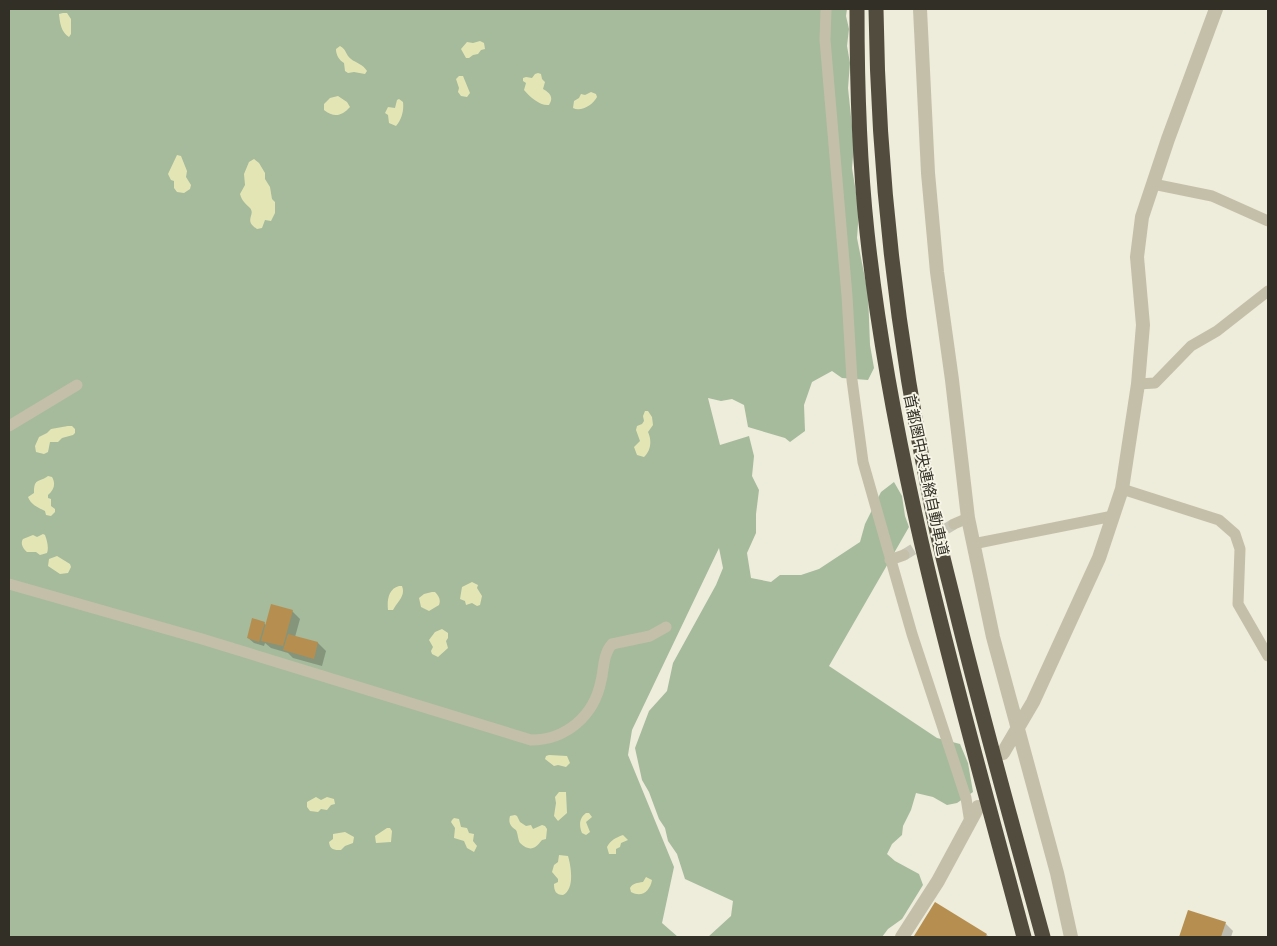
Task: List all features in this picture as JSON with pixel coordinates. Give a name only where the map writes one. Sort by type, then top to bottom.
[{"type":"highway","name":"首都圏中央連絡自動車道","points":[[857,9],[860,130],[867,231],[880,330],[897,428],[937,607],[1024,937]]},
{"type":"highway","name":"首都圏中央連絡自動車道","points":[[876,9],[877,86],[888,228],[916,426],[934,520],[977,697],[1043,937]]},
{"type":"street","points":[[826,9],[825,40],[847,296],[852,380],[865,468],[915,644],[966,798],[970,822]]},
{"type":"street","points":[[920,9],[928,173],[937,272],[968,518],[996,646],[1056,872],[1071,937]]},
{"type":"street","points":[[1004,753],[1033,702],[1099,558],[1122,489],[1138,384],[1143,325],[1137,257],[1138,237],[1142,217],[1153,184],[1216,9]]},
{"type":"street","points":[[1153,184],[1212,196],[1268,221]]},
{"type":"street","points":[[1138,384],[1155,383],[1191,346],[1217,331],[1268,291]]},
{"type":"street","points":[[9,426],[77,385]]},
{"type":"street","points":[[1122,489],[1219,520],[1235,534],[1240,549],[1238,604],[1268,656]]},
{"type":"street","points":[[973,544],[1113,516]]},
{"type":"street","points":[[954,524],[968,518]]},
{"type":"street","points":[[890,560],[904,555]]},
{"type":"street","points":[[9,584],[202,640],[531,740],[541,740],[563,734],[588,712],[596,700],[608,649],[612,644],[650,636],[666,627]]},
{"type":"street","points":[[902,937],[938,880],[978,807]]},
{"type":"shaded area","points":[[9,9],[847,9],[846,16],[849,29],[847,46],[850,63],[848,88],[854,145],[852,168],[859,211],[857,238],[868,293],[870,345],[874,368],[868,380],[842,378],[832,371],[812,382],[804,405],[805,431],[790,442],[785,438],[748,427],[744,405],[732,399],[721,401],[708,398],[720,445],[749,436],[754,456],[752,476],[759,490],[756,533],[747,553],[751,578],[771,582],[780,575],[801,575],[819,569],[860,542],[865,524],[881,492],[894,482],[902,496],[909,527],[829,666],[937,738],[960,744],[968,763],[973,792],[957,803],[947,805],[933,797],[916,793],[911,810],[903,826],[902,835],[892,844],[887,854],[895,861],[919,874],[923,885],[902,919],[888,929],[882,937],[708,937],[731,916],[733,901],[685,879],[677,854],[668,841],[665,828],[659,819],[649,792],[642,780],[635,748],[649,711],[667,691],[673,663],[716,585],[723,568],[719,548],[632,730],[628,755],[674,867],[662,923],[678,937],[9,937]]},
{"type":"sand","points":[[67,13],[71,19],[71,34],[69,37],[64,33],[60,24],[59,14]]},
{"type":"sand","points":[[480,41],[484,43],[485,49],[481,50],[478,54],[466,58],[461,49],[467,42]]},
{"type":"sand","points":[[340,46],[351,59],[367,71],[365,74],[348,73],[345,71],[344,63],[339,59],[336,49]]},
{"type":"sand","points":[[538,73],[541,74],[545,82],[543,89],[550,96],[549,105],[539,103],[524,90],[526,83],[523,81],[523,78],[532,78]]},
{"type":"sand","points":[[459,76],[463,76],[470,93],[467,97],[461,96],[458,92],[459,88],[456,79]]},
{"type":"sand","points":[[591,92],[596,94],[597,97],[593,103],[580,109],[573,108],[574,101],[581,94],[585,95]]},
{"type":"sand","points":[[338,96],[347,102],[350,107],[338,115],[324,110],[324,104],[330,98]]},
{"type":"sand","points":[[399,99],[403,102],[403,108],[396,126],[389,123],[388,115],[385,113],[388,107],[395,108]]},
{"type":"sand","points":[[177,155],[181,156],[187,171],[186,177],[191,185],[190,189],[184,193],[177,192],[174,188],[174,181],[171,180],[168,174]]},
{"type":"sand","points":[[254,159],[265,173],[265,179],[270,187],[272,199],[275,202],[275,213],[271,221],[265,220],[262,228],[257,229],[250,220],[252,213],[250,208],[240,194],[245,185],[244,174],[249,162]]},
{"type":"sand","points":[[645,411],[648,411],[652,417],[653,425],[648,432],[650,445],[644,457],[637,455],[634,447],[640,441],[636,430],[637,426],[644,421]]},
{"type":"sand","points":[[72,426],[75,429],[73,435],[62,438],[58,442],[50,442],[48,452],[44,454],[36,452],[35,446],[39,437],[51,429]]},
{"type":"sand","points":[[48,476],[52,477],[54,482],[53,489],[48,495],[48,498],[51,499],[51,506],[55,509],[51,516],[46,515],[45,511],[33,504],[28,497],[34,493],[36,483]]},
{"type":"sand","points":[[43,534],[47,542],[47,553],[40,555],[36,552],[27,552],[23,548],[23,539]]},
{"type":"sand","points":[[57,556],[70,564],[71,567],[68,573],[60,574],[48,566],[49,559]]},
{"type":"sand","points":[[472,582],[478,585],[477,588],[482,596],[480,605],[477,606],[472,603],[466,605],[465,601],[460,599],[462,587]]},
{"type":"sand","points":[[399,586],[402,586],[402,596],[393,610],[388,610],[390,593]]},
{"type":"sand","points":[[432,592],[438,595],[440,603],[429,611],[421,607],[419,598],[424,594]]},
{"type":"sand","points":[[442,629],[448,633],[446,641],[448,648],[438,657],[432,654],[433,647],[429,640],[435,632]]},
{"type":"sand","points":[[549,755],[567,756],[570,763],[566,767],[554,766],[545,759]]},
{"type":"sand","points":[[559,792],[566,792],[567,813],[558,821],[554,816],[555,797]]},
{"type":"sand","points":[[316,797],[321,800],[327,797],[334,799],[335,804],[331,805],[327,810],[310,811],[307,807],[307,802]]},
{"type":"sand","points":[[589,813],[592,817],[586,822],[590,832],[586,835],[582,833],[580,825],[582,817]]},
{"type":"sand","points":[[515,815],[520,822],[526,826],[531,825],[533,829],[542,825],[545,826],[547,829],[546,839],[532,848],[527,848],[520,843],[516,830],[511,826],[509,818]]},
{"type":"sand","points":[[454,818],[459,819],[461,827],[467,828],[469,833],[474,834],[473,841],[477,846],[474,852],[467,848],[464,841],[454,838],[455,828],[451,822]]},
{"type":"sand","points":[[390,828],[392,831],[391,842],[376,843],[375,836]]},
{"type":"sand","points":[[345,832],[354,837],[353,843],[341,850],[331,848],[329,842],[333,839],[333,834]]},
{"type":"sand","points":[[623,835],[628,840],[621,843],[620,847],[616,849],[616,854],[609,854],[607,847],[614,839]]},
{"type":"sand","points":[[559,855],[568,856],[571,871],[571,883],[567,892],[563,895],[555,891],[554,884],[558,882],[558,879],[552,872],[554,865],[558,862]]},
{"type":"sand","points":[[646,877],[652,880],[645,892],[635,894],[631,892],[631,886],[643,882]]},
{"type":"building","points":[[271,604],[293,610],[283,646],[261,641]]},
{"type":"building","points":[[252,618],[265,622],[259,642],[247,638]]},
{"type":"building","points":[[288,634],[318,642],[314,659],[283,650]]},
{"type":"building","points":[[935,902],[987,934],[985,937],[914,936]]},
{"type":"building","points":[[1188,910],[1226,922],[1221,937],[1179,937]]},
{"type":"tunnel","points":[[904,555],[954,524]]}]
